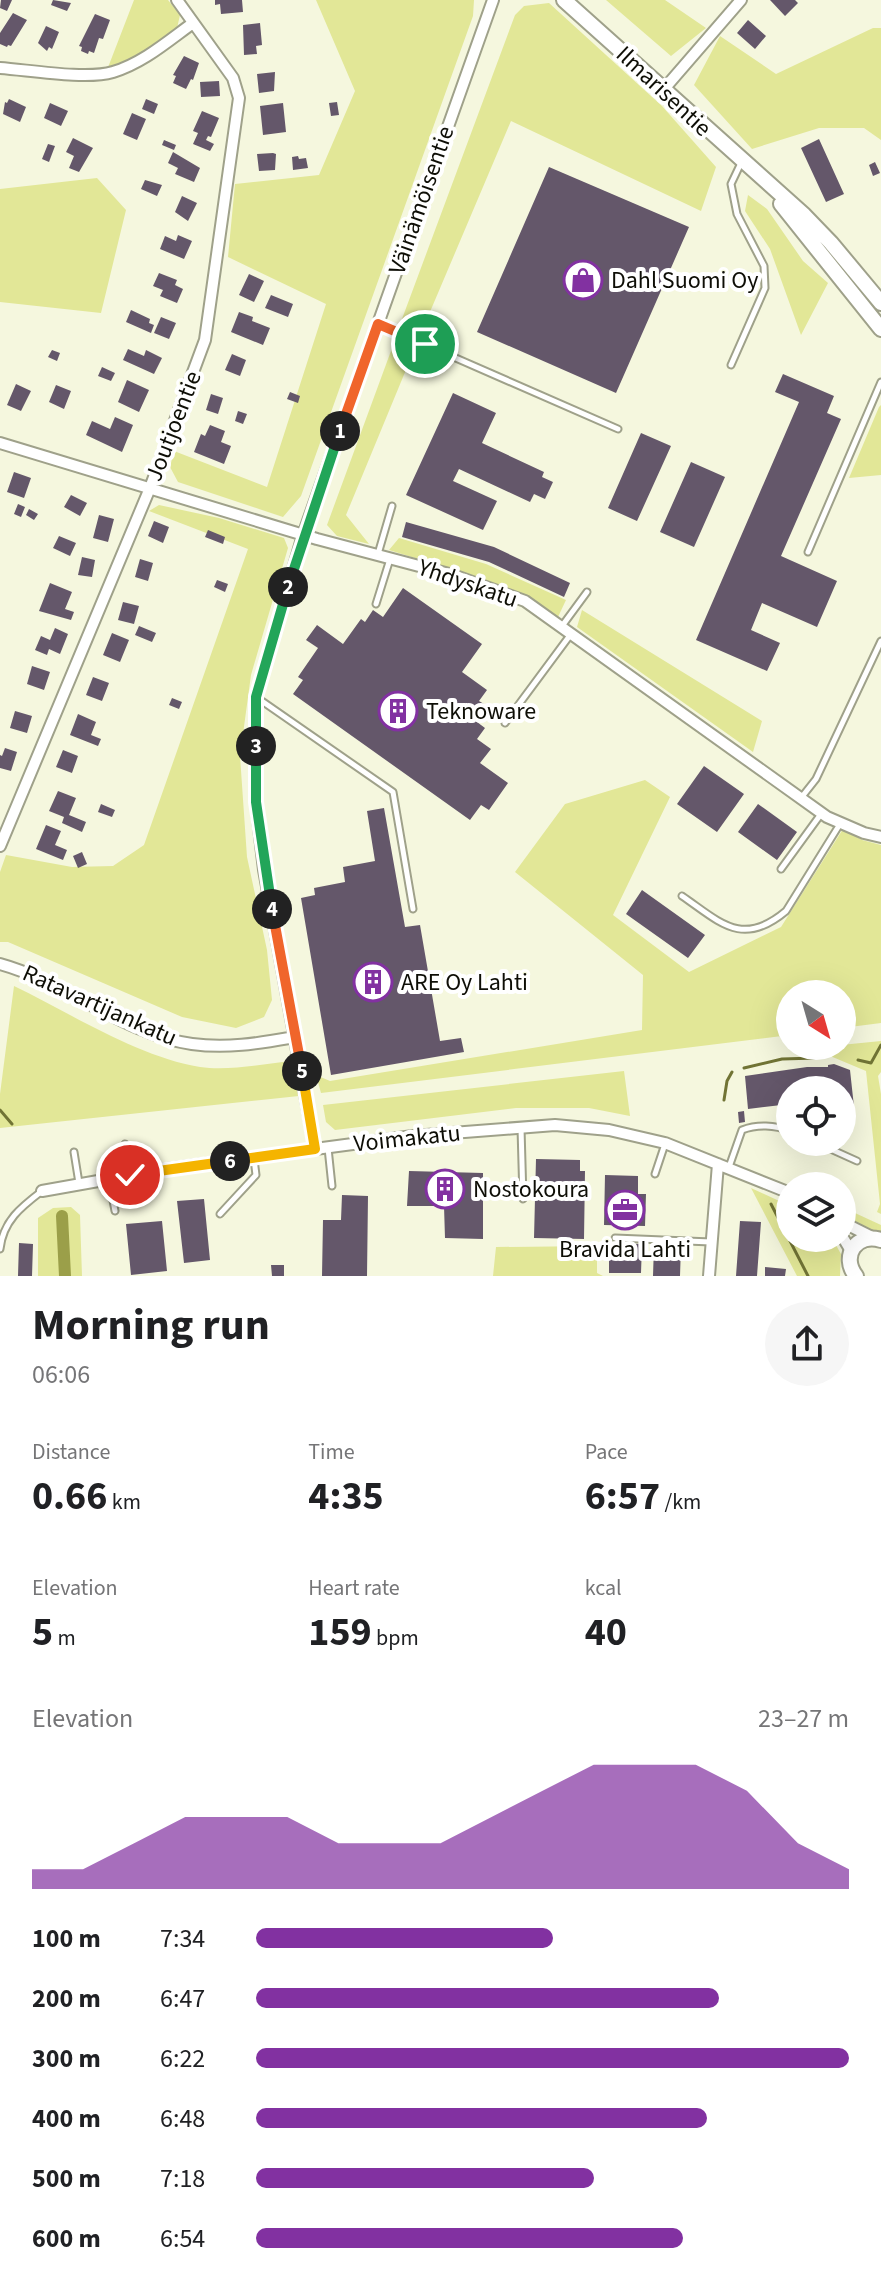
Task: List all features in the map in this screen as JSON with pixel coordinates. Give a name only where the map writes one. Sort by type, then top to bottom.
[{"type":"street","name":"Joutjoentie","points":[[0,846],[150,488],[205,340],[239,98],[233,78],[177,0]]},
{"type":"street","name":"Väinämöisentie","points":[[315,1149],[264,870],[256,802],[256,697],[303,535],[493,0]]},
{"type":"street","name":"Ilmarisentie","points":[[564,0],[764,182],[877,303],[881,329]]},
{"type":"street","points":[[664,89],[741,0]]},
{"type":"street","points":[[0,68],[110,73],[150,54],[193,23]]},
{"type":"street","name":"Yhdyskatu","points":[[0,443],[303,535],[453,575],[525,601],[822,813],[881,837]]},
{"type":"street","name":"Ratavartijankatu","points":[[0,964],[33,973],[150,1032],[190,1044],[241,1047],[295,1037]]},
{"type":"street","name":"Voimakatu","points":[[42,1191],[130,1175],[328,1147],[555,1125],[609,1130],[665,1143],[776,1187]]},
{"type":"street","points":[[709,1276],[723,1165]]},
{"type":"street","points":[[856,1229],[877,1239]]},
{"type":"street","points":[[851,1267],[860,1240],[877,1239]]},
{"type":"lane","points":[[731,365],[765,288],[764,266],[737,214],[731,184],[741,162]]},
{"type":"lane","points":[[419,359],[435,322]]},
{"type":"lane","points":[[378,324],[618,429]]},
{"type":"lane","points":[[808,552],[881,382]]},
{"type":"lane","points":[[378,555],[392,506]]},
{"type":"lane","points":[[376,604],[390,558]]},
{"type":"lane","points":[[505,723],[567,630],[587,592]]},
{"type":"lane","points":[[801,798],[816,779],[881,641]]},
{"type":"lane","points":[[256,697],[393,792],[413,909]]},
{"type":"lane","points":[[781,869],[822,813]]},
{"type":"lane","points":[[682,896],[730,929],[751,929],[773,922],[786,911],[841,823]]},
{"type":"lane","points":[[723,1165],[742,1130],[751,1126],[776,1126]]},
{"type":"lane","points":[[521,1127],[523,1199]]},
{"type":"lane","points":[[655,1174],[665,1143]]},
{"type":"lane","points":[[125,1144],[130,1175]]},
{"type":"lane","points":[[328,1147],[332,1186]]},
{"type":"lane","points":[[74,1152],[79,1184]]},
{"type":"lane","points":[[846,1156],[857,1161]]},
{"type":"lane","points":[[220,1214],[256,1175],[254,1158]]},
{"type":"lane","points":[[109,1179],[115,1211]]},
{"type":"lane","name":"Voimakatu","points":[[0,1247],[2,1235],[15,1212],[42,1191]]},
{"type":"lane","points":[[615,1238],[712,1242]]},
{"type":"green space","points":[[134,0],[168,0],[180,15],[177,28],[147,51],[107,70]]},
{"type":"green space","points":[[316,0],[474,0],[473,16],[301,496],[283,517],[178,482],[170,467],[174,451],[267,487],[326,304],[228,257],[235,184],[319,175],[355,91]]},
{"type":"green space","points":[[606,0],[665,0],[706,28],[671,56]]},
{"type":"green space","points":[[549,3],[662,106],[716,167],[701,211],[511,121],[424,326],[399,327],[515,15],[524,6]]},
{"type":"green space","points":[[873,28],[881,28],[881,140],[864,128],[819,128],[752,149],[694,85],[720,36],[776,74]]},
{"type":"green space","points":[[97,178],[126,210],[101,313],[0,302],[0,189]]},
{"type":"green space","points":[[748,195],[767,209],[803,261],[828,283],[801,335],[770,249],[745,211]]},
{"type":"green space","points":[[395,340],[415,348],[346,515],[369,544],[337,536],[327,525]]},
{"type":"green space","points":[[881,405],[881,475],[849,478],[879,407]]},
{"type":"green space","points":[[159,505],[219,518],[284,538],[288,548],[251,675],[240,756],[247,857],[267,950],[272,1000],[264,1017],[236,1028],[182,1017],[8,942],[0,942],[0,872],[6,855],[72,867],[113,866],[144,845],[248,549],[149,511]]},
{"type":"green space","points":[[399,538],[486,564],[566,600],[558,617],[497,586],[389,550]]},
{"type":"green space","points":[[582,610],[762,721],[753,752],[577,627]]},
{"type":"green space","points":[[645,780],[670,797],[613,915],[689,972],[781,927],[843,829],[862,840],[881,845],[881,1023],[856,1026],[856,980],[776,980],[776,1037],[321,1093],[316,1075],[330,1081],[642,1030],[643,975],[515,872],[565,804]]},
{"type":"green space","points":[[14,986],[105,1033],[177,1062],[222,1068],[292,1061],[299,1096],[0,1128],[0,1094]]},
{"type":"green space","points":[[881,1041],[881,1072],[878,1076],[881,1094],[881,1214],[877,1212],[880,1204],[866,1071],[840,1060],[856,1060],[856,1044]]},
{"type":"green space","points":[[624,1071],[630,1116],[589,1108],[516,1108],[335,1130],[326,1122],[323,1105]]},
{"type":"green space","points":[[751,1188],[776,1200],[776,1236]]},
{"type":"green space","points":[[71,1207],[80,1215],[82,1276],[38,1276],[38,1218],[53,1208]]},
{"type":"green space","points":[[856,1213],[881,1225],[881,1234],[858,1226]]},
{"type":"green space","points":[[597,1246],[597,1273],[603,1276],[493,1276],[496,1247]]},
{"type":"green space","points":[[784,1252],[841,1254],[840,1276],[797,1276]]},
{"type":"building","points":[[1,0],[12,0],[7,11],[0,8]]},
{"type":"building","points":[[53,0],[71,3],[67,11],[51,5]]},
{"type":"building","points":[[215,0],[242,0],[243,12],[221,14],[220,4],[215,5]]},
{"type":"building","points":[[770,0],[795,0],[798,3],[785,16]]},
{"type":"building","points":[[13,13],[27,20],[11,46],[7,47],[0,44],[0,33]]},
{"type":"building","points":[[95,14],[110,20],[94,53],[89,51],[88,54],[81,51],[82,47],[79,46]]},
{"type":"building","points":[[748,20],[766,36],[755,49],[737,33]]},
{"type":"building","points":[[260,23],[262,45],[256,46],[257,54],[244,55],[243,25]]},
{"type":"building","points":[[46,26],[59,32],[52,49],[49,47],[47,51],[38,43]]},
{"type":"building","points":[[184,56],[199,63],[186,89],[173,83],[176,76],[173,75]]},
{"type":"building","points":[[275,72],[274,91],[259,93],[257,74]]},
{"type":"building","points":[[219,81],[220,96],[201,97],[200,82]]},
{"type":"building","points":[[9,99],[26,107],[20,122],[3,114],[5,102]]},
{"type":"building","points":[[146,99],[158,104],[154,114],[142,109]]},
{"type":"building","points":[[337,102],[339,115],[331,116],[329,103]]},
{"type":"building","points":[[50,103],[68,111],[61,126],[44,118]]},
{"type":"building","points":[[283,103],[286,132],[263,135],[260,106]]},
{"type":"building","points":[[202,111],[219,118],[211,137],[208,136],[206,140],[214,144],[210,151],[193,144],[198,133],[193,131]]},
{"type":"building","points":[[132,113],[146,119],[137,140],[123,134]]},
{"type":"building","points":[[73,138],[93,148],[79,172],[69,168],[74,156],[66,152]]},
{"type":"building","points":[[819,139],[844,194],[826,202],[801,148]]},
{"type":"building","points":[[164,140],[176,145],[174,150],[162,145]]},
{"type":"building","points":[[48,144],[55,146],[49,162],[42,159]]},
{"type":"building","points":[[173,152],[200,168],[194,182],[175,174],[178,168],[168,163]]},
{"type":"building","points":[[257,154],[276,154],[275,170],[259,171]]},
{"type":"building","points":[[298,156],[299,159],[306,158],[308,168],[293,170],[292,157]]},
{"type":"building","points":[[875,162],[880,173],[873,176],[869,165]]},
{"type":"building","name":"Dahl Suomi Oy","points":[[549,167],[689,227],[616,393],[477,332]]},
{"type":"building","points":[[145,180],[162,185],[157,196],[141,189]]},
{"type":"building","points":[[182,196],[197,203],[188,221],[175,212]]},
{"type":"building","points":[[178,235],[192,241],[184,259],[160,249],[165,236],[176,241]]},
{"type":"building","points":[[159,273],[177,280],[175,285],[183,289],[177,303],[160,296],[163,290],[153,286]]},
{"type":"building","points":[[249,274],[264,281],[254,302],[239,295]]},
{"type":"building","points":[[271,295],[293,304],[288,317],[265,308]]},
{"type":"building","points":[[131,310],[150,319],[149,323],[154,325],[151,333],[126,322]]},
{"type":"building","points":[[239,312],[270,328],[263,345],[231,332]]},
{"type":"building","points":[[161,317],[176,323],[169,339],[154,333]]},
{"type":"building","points":[[128,349],[144,356],[146,350],[162,358],[154,374],[123,360]]},
{"type":"building","points":[[52,350],[60,353],[57,361],[48,357]]},
{"type":"building","points":[[232,354],[246,360],[240,376],[225,370]]},
{"type":"building","points":[[102,367],[115,373],[111,381],[98,376]]},
{"type":"building","points":[[783,374],[834,396],[827,413],[841,419],[781,556],[837,581],[817,627],[762,603],[751,630],[780,643],[767,671],[696,640],[799,402],[775,392]]},
{"type":"building","points":[[127,380],[149,390],[139,412],[118,402]]},
{"type":"building","points":[[16,384],[31,391],[21,411],[7,405]]},
{"type":"building","points":[[56,385],[71,391],[64,409],[49,402]]},
{"type":"building","points":[[290,392],[300,396],[298,403],[287,399]]},
{"type":"building","points":[[453,393],[496,413],[482,443],[544,472],[542,477],[553,482],[545,499],[534,494],[530,502],[459,469],[453,481],[497,501],[483,530],[406,495]]},
{"type":"building","points":[[211,394],[223,398],[218,414],[206,410]]},
{"type":"building","points":[[238,411],[247,414],[243,424],[235,421]]},
{"type":"building","points":[[115,417],[133,425],[122,452],[86,435],[92,421],[110,429]]},
{"type":"building","points":[[210,425],[225,431],[221,442],[231,446],[224,464],[194,452],[201,434],[205,436]]},
{"type":"building","points":[[641,433],[671,446],[637,521],[608,508]]},
{"type":"building","points":[[691,462],[725,477],[694,547],[660,532]]},
{"type":"building","points":[[14,472],[31,478],[24,498],[7,492]]},
{"type":"building","points":[[71,495],[87,503],[80,516],[64,507]]},
{"type":"building","points":[[18,504],[25,507],[21,517],[14,514]]},
{"type":"building","points":[[29,509],[38,514],[34,520],[26,515]]},
{"type":"building","points":[[99,515],[114,519],[108,542],[93,538]]},
{"type":"building","points":[[154,521],[169,527],[163,543],[148,536]]},
{"type":"building","points":[[406,522],[494,547],[570,583],[564,597],[489,562],[402,537]]},
{"type":"building","points":[[208,530],[225,537],[223,544],[205,537]]},
{"type":"building","points":[[59,536],[76,543],[70,556],[53,548]]},
{"type":"building","points":[[82,557],[95,560],[92,577],[78,575]]},
{"type":"building","points":[[140,559],[153,563],[148,581],[135,577]]},
{"type":"building","points":[[217,580],[228,584],[225,592],[214,587]]},
{"type":"building","points":[[50,583],[72,592],[65,609],[74,612],[71,620],[39,611]]},
{"type":"building","name":"Teknoware","points":[[403,588],[482,644],[462,672],[487,690],[479,701],[484,704],[473,719],[485,728],[477,739],[491,749],[480,763],[508,783],[489,810],[481,805],[470,820],[293,694],[303,680],[298,677],[318,648],[306,640],[317,625],[343,644],[361,619],[365,622],[373,610],[383,617]]},
{"type":"building","points":[[123,602],[139,606],[134,624],[118,620]]},
{"type":"building","points":[[139,626],[156,633],[152,642],[135,635]]},
{"type":"building","points":[[55,628],[68,634],[60,654],[49,649],[47,655],[35,650],[41,636],[50,640]]},
{"type":"building","points":[[112,633],[129,640],[120,662],[103,655]]},
{"type":"building","points":[[32,666],[50,672],[44,690],[27,684]]},
{"type":"building","points":[[93,677],[109,683],[102,701],[86,695]]},
{"type":"building","points":[[172,698],[182,702],[179,709],[169,705]]},
{"type":"building","points":[[15,711],[32,716],[27,733],[10,728]]},
{"type":"building","points":[[78,714],[96,722],[91,735],[101,739],[98,746],[70,735]]},
{"type":"building","points":[[5,748],[17,752],[11,771],[0,768],[0,755]]},
{"type":"building","points":[[63,750],[78,756],[72,773],[56,767]]},
{"type":"building","points":[[704,766],[744,794],[717,832],[677,804]]},
{"type":"building","points":[[58,791],[76,798],[69,815],[86,822],[82,832],[62,823],[64,817],[49,811]]},
{"type":"building","points":[[101,804],[115,810],[112,817],[98,812]]},
{"type":"building","points":[[758,804],[797,832],[777,860],[738,832]]},
{"type":"building","name":"ARE Oy Lahti","points":[[384,808],[405,927],[420,925],[440,1041],[461,1038],[464,1052],[331,1075],[301,898],[315,895],[314,888],[345,882],[343,867],[375,861],[367,811]]},
{"type":"building","points":[[46,825],[61,831],[55,845],[67,850],[63,860],[36,849]]},
{"type":"building","points":[[82,852],[87,864],[78,868],[73,856]]},
{"type":"building","points":[[642,890],[705,935],[688,958],[626,914]]},
{"type":"building","points":[[828,1065],[850,1070],[851,1076],[776,1076],[776,1106],[748,1109],[745,1076]]},
{"type":"building","points":[[744,1111],[745,1122],[739,1123],[738,1112]]},
{"type":"building","points":[[536,1159],[580,1160],[580,1171],[585,1171],[584,1239],[534,1238]]},
{"type":"building","name":"Nostokoura","points":[[409,1171],[483,1173],[483,1239],[445,1238],[444,1206],[407,1206]]},
{"type":"building","name":"Bravida Lahti","points":[[605,1175],[638,1176],[638,1194],[646,1194],[645,1226],[604,1225]]},
{"type":"building","points":[[342,1195],[368,1196],[367,1276],[322,1276],[323,1220],[341,1220]]},
{"type":"building","points":[[204,1199],[210,1260],[184,1263],[177,1201]]},
{"type":"building","points":[[162,1221],[167,1271],[131,1275],[126,1224]]},
{"type":"building","points":[[740,1221],[761,1222],[757,1276],[736,1276]]},
{"type":"building","points":[[19,1243],[33,1244],[32,1276],[18,1276]]},
{"type":"building","points":[[609,1243],[642,1244],[641,1273],[609,1273]]},
{"type":"building","points":[[654,1245],[681,1246],[680,1276],[653,1276]]},
{"type":"building","points":[[271,1265],[284,1265],[284,1276],[272,1276]]},
{"type":"building","points":[[765,1267],[786,1269],[785,1276],[765,1276]]},
{"type":"waterway","points":[[858,1060],[871,1063],[881,1045]]},
{"type":"waterway","points":[[744,1068],[778,1060]]},
{"type":"waterway","points":[[724,1100],[732,1072]]},
{"type":"waterway","points":[[0,1110],[12,1124]]},
{"type":"waterway","points":[[771,1204],[808,1276]]},
{"type":"waterway","points":[[62,1216],[65,1276]]},
{"type":"place","name":"Dahl Suomi Oy","points":[[583,280]]},
{"type":"place","name":"Teknoware","points":[[398,711]]},
{"type":"place","name":"ARE Oy Lahti","points":[[373,982]]},
{"type":"place","name":"Nostokoura","points":[[445,1189]]},
{"type":"place","name":"Bravida Lahti","points":[[625,1210]]},
{"type":"route","points":[[130,1175],[315,1149],[264,870],[256,802],[256,697],[303,535],[378,324],[425,344]]}]
